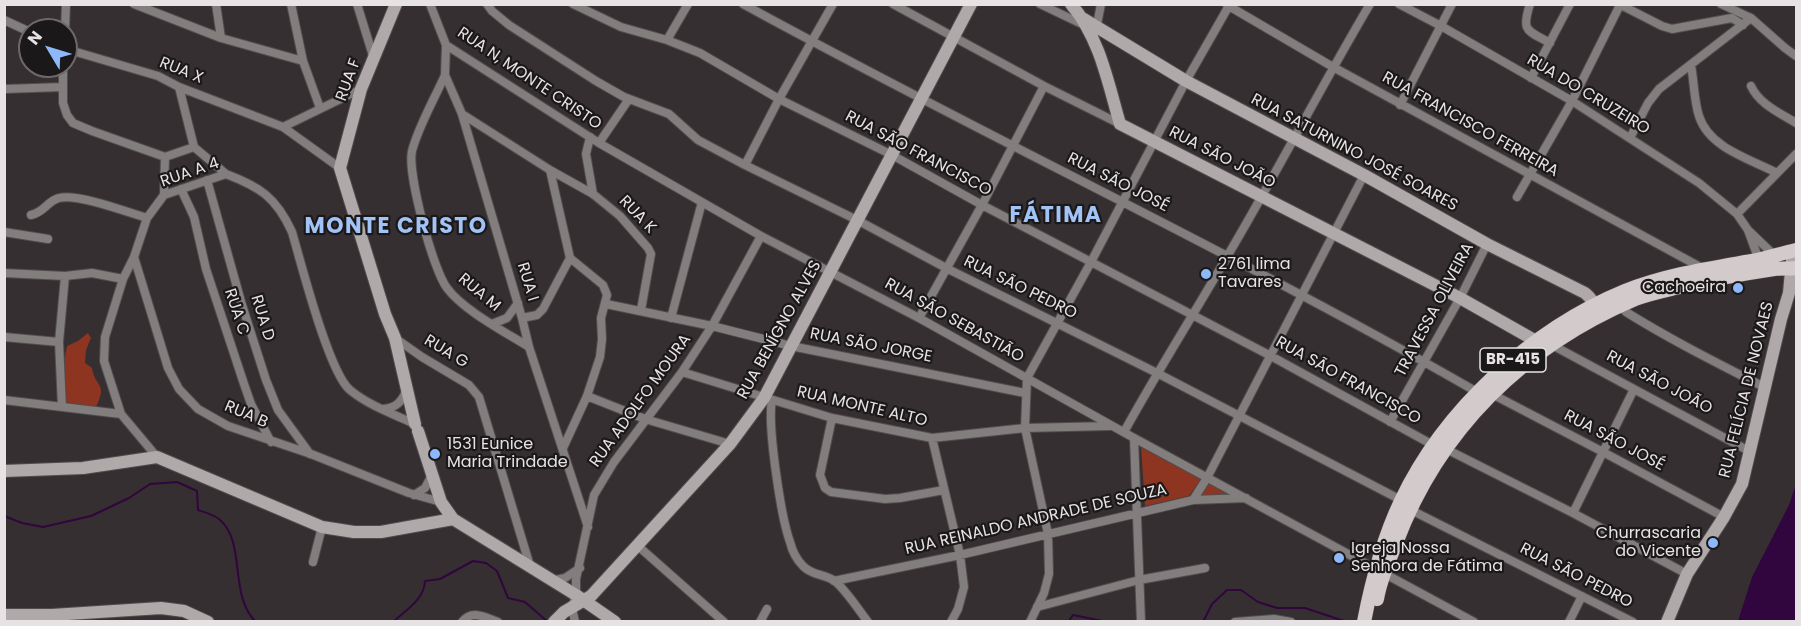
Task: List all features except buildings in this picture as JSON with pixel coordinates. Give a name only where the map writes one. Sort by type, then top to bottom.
[{"type":"main road","name":"RUA F","points":[[340,168],[361,89],[396,4]]},
{"type":"main road","name":"RUA BENÍGNO ALVES","points":[[554,621],[572,608],[580,598],[591,596],[730,444],[768,399],[791,346],[832,272],[971,4]]},
{"type":"main road","points":[[1071,4],[1090,27],[1120,124]]},
{"type":"main road","name":"RUA SATURNINO JOSÉ SOARES","points":[[1090,27],[1487,244],[1585,293],[1592,298],[1594,311]]},
{"type":"main road","name":"RUA SÃO JOÃO","points":[[1120,124],[1460,298],[1536,341]]},
{"type":"main road","points":[[340,168],[386,314],[396,338],[416,428],[427,454],[441,502],[453,519],[615,621]]},
{"type":"main road","name":"BR-415","points":[[1364,621],[1405,504],[1439,447],[1484,393],[1536,341],[1623,298],[1648,283],[1702,268],[1759,260],[1796,250]]},
{"type":"main road","name":"RUA FELÍCIA DE NOVAES","points":[[1667,621],[1687,574],[1724,517],[1742,484],[1781,319],[1793,288],[1796,250]]},
{"type":"main road","name":"BR-415","points":[[1623,298],[1708,279],[1777,269],[1794,269]]},
{"type":"main road","name":"BR-415","points":[[1484,393],[1552,345],[1594,311]]},
{"type":"main road","points":[[4,471],[83,468],[157,457],[322,527],[354,532],[381,532],[453,519]]},
{"type":"main road","name":"BR-415","points":[[1373,621],[1380,571]]},
{"type":"main road","points":[[4,615],[52,615],[161,608],[184,611],[208,621]]},
{"type":"street","points":[[134,4],[221,38],[303,61]]},
{"type":"street","points":[[216,4],[221,38]]},
{"type":"street","points":[[291,4],[303,61],[320,108]]},
{"type":"street","points":[[357,4],[374,59]]},
{"type":"street","name":"RUA N, MONTE CRISTO","points":[[430,4],[446,45],[599,143]]},
{"type":"street","name":"RUA SÃO PEDRO","points":[[487,4],[509,25],[596,81],[629,99],[669,114],[698,140],[1156,373],[1633,621]]},
{"type":"street","name":"RUA SÃO FRANCISCO","points":[[573,4],[621,27],[667,40],[700,54],[779,99],[892,155],[982,205],[1269,355],[1390,422],[1573,513],[1687,574]]},
{"type":"street","points":[[667,40],[688,4]]},
{"type":"street","name":"RUA SÃO JOSÉ","points":[[743,4],[1724,517]]},
{"type":"street","points":[[745,165],[779,99],[833,4]]},
{"type":"street","name":"RUA SÃO JOÃO","points":[[893,4],[1044,86],[1120,124]]},
{"type":"street","name":"RUA SATURNINO JOSÉ SOARES","points":[[1040,4],[1090,27]]},
{"type":"street","points":[[1090,27],[1101,4]]},
{"type":"street","points":[[1124,432],[1156,373],[1262,197],[1370,4]]},
{"type":"street","name":"RUA DO CRUZEIRO","points":[[1399,4],[1572,101],[1699,183],[1737,214],[1748,230],[1774,255]]},
{"type":"street","points":[[1400,105],[1452,4]]},
{"type":"street","points":[[1530,4],[1524,23],[1526,28],[1550,44]]},
{"type":"street","points":[[1531,78],[1570,4]]},
{"type":"street","points":[[1722,4],[1751,18],[1797,57]]},
{"type":"street","points":[[1030,621],[1044,592],[1049,573],[1048,534],[1025,428],[1027,378],[1229,5]]},
{"type":"street","name":"RUA FRANCISCO FERREIRA","points":[[1229,5],[1400,105],[1702,268]]},
{"type":"street","points":[[1517,197],[1572,101],[1620,5],[1662,26],[1672,28],[1732,18],[1743,25]]},
{"type":"street","points":[[1630,138],[1648,103],[1659,89],[1751,18]]},
{"type":"street","points":[[4,20],[18,26]]},
{"type":"street","name":"RUA I","points":[[446,45],[445,75],[462,114],[529,347],[588,527]]},
{"type":"street","name":"RUA X","points":[[78,53],[158,76],[179,87],[283,127],[340,168]]},
{"type":"street","points":[[1691,65],[1698,114],[1704,129],[1723,146],[1777,173]]},
{"type":"street","name":"RUA M","points":[[445,75],[418,132],[410,164],[416,195],[438,270],[446,287],[462,302],[529,347]]},
{"type":"street","points":[[63,78],[63,103],[67,114],[76,125],[165,157],[194,147]]},
{"type":"street","points":[[919,318],[948,269],[1044,86]]},
{"type":"street","points":[[1751,86],[1755,95],[1762,101],[1797,123]]},
{"type":"street","points":[[4,89],[63,87]]},
{"type":"street","points":[[179,87],[194,147],[225,174]]},
{"type":"street","points":[[283,127],[361,89]]},
{"type":"street","points":[[599,143],[629,99]]},
{"type":"street","name":"RUA K","points":[[462,114],[550,170],[593,194],[620,216],[650,250],[651,260],[641,310]]},
{"type":"street","points":[[590,137],[586,154],[593,194]]},
{"type":"street","name":"RUA SÃO SEBASTIÃO","points":[[599,143],[761,236],[919,318],[1207,478]]},
{"type":"street","points":[[1737,214],[1797,154]]},
{"type":"street","points":[[164,195],[165,157]]},
{"type":"street","points":[[550,170],[570,258],[606,290],[606,304],[601,318],[600,357],[587,396],[563,448]]},
{"type":"street","name":"RUA A 4","points":[[121,414],[104,361],[105,337],[123,279],[134,257],[147,218],[164,195],[225,174],[257,187],[284,215],[329,352],[340,378],[350,390],[416,428]]},
{"type":"street","points":[[1193,500],[1207,478],[1300,294],[1364,175]]},
{"type":"street","name":"RUA D","points":[[207,180],[266,380],[278,410],[310,454]]},
{"type":"street","name":"RUA C","points":[[181,189],[194,217],[206,269],[251,404],[271,442]]},
{"type":"street","points":[[31,215],[43,211],[58,198],[74,197],[147,218]]},
{"type":"street","points":[[671,318],[702,202]]},
{"type":"street","name":"RUA DO CRUZEIRO","points":[[1748,230],[1759,260]]},
{"type":"street","points":[[4,232],[48,239]]},
{"type":"street","name":"RUA ADOLFO MOURA","points":[[580,598],[576,579],[594,495],[614,462],[682,372],[712,326],[761,236]]},
{"type":"street","name":"TRAVESSA OLIVEIRA","points":[[1390,422],[1460,298],[1487,244]]},
{"type":"street","name":"RUA B","points":[[134,257],[161,350],[179,389],[198,409],[228,426],[310,454],[414,495],[441,502]]},
{"type":"street","points":[[522,318],[537,315],[543,309],[570,258]]},
{"type":"street","points":[[4,273],[65,276],[92,273],[123,279]]},
{"type":"street","points":[[62,407],[59,342],[65,276]]},
{"type":"street","points":[[1623,298],[1626,312],[1673,340],[1764,387]]},
{"type":"street","points":[[492,324],[507,318],[518,303]]},
{"type":"street","name":"RUA SÃO JORGE","points":[[606,304],[712,326],[791,346],[1025,393]]},
{"type":"street","points":[[4,337],[59,342]]},
{"type":"street","name":"RUA G","points":[[396,338],[422,357],[469,385],[479,397],[530,566]]},
{"type":"street","name":"RUA SÃO JOÃO","points":[[1552,345],[1749,451]]},
{"type":"street","name":"RUA MONTE ALTO","points":[[682,372],[831,418],[932,438],[1025,428],[1111,426]]},
{"type":"street","points":[[382,409],[392,408],[399,404],[407,389]]},
{"type":"street","points":[[1573,513],[1634,389]]},
{"type":"street","points":[[587,396],[645,419],[730,444]]},
{"type":"street","points":[[768,399],[783,518],[790,543],[803,567],[834,581],[868,621]]},
{"type":"street","points":[[4,400],[121,414],[157,457]]},
{"type":"street","points":[[831,418],[820,476],[825,488],[831,492],[885,499],[944,490]]},
{"type":"street","points":[[932,438],[960,555],[964,587],[958,609],[951,621]]},
{"type":"street","points":[[1134,438],[1141,621]]},
{"type":"street","points":[[414,495],[425,488],[432,475]]},
{"type":"street","points":[[1207,478],[1474,621]]},
{"type":"street","name":"RUA REINALDO ANDRADE DE SOUZA","points":[[834,581],[960,555],[1193,500],[1246,498]]},
{"type":"street","points":[[313,562],[322,527]]},
{"type":"street","points":[[638,546],[724,621]]},
{"type":"street","points":[[551,581],[565,578],[580,568]]},
{"type":"street","points":[[1037,607],[1139,580],[1205,568]]},
{"type":"street","points":[[1569,621],[1582,596]]},
{"type":"street","points":[[572,608],[575,621]]},
{"type":"street","points":[[760,621],[767,609]]},
{"type":"street","points":[[462,621],[467,615],[472,614],[498,621]]},
{"type":"street","points":[[1235,621],[1274,619],[1291,621]]},
{"type":"shaded area","points":[[88,333],[91,338],[86,350],[85,363],[92,368],[101,389],[96,407],[65,403],[64,362],[67,346]]},
{"type":"shaded area","points":[[1141,447],[1201,479],[1189,496],[1145,506]]},
{"type":"shaded area","points":[[1208,481],[1237,496],[1204,497],[1201,495]]},
{"type":"shaded area","points":[[1796,484],[1796,621],[1738,621],[1752,577],[1789,505]]},
{"type":"waterway","points":[[4,516],[22,523],[43,527],[91,516],[129,498],[150,484],[177,482],[197,491],[198,510],[219,519],[227,529],[233,541],[242,598],[256,622]]},
{"type":"waterway","points":[[393,622],[418,599],[425,581],[440,579],[473,561],[486,563],[497,571],[508,598],[525,602],[548,622]]},
{"type":"waterway","points":[[1203,622],[1212,604],[1227,590],[1241,590],[1258,602],[1277,608],[1305,608],[1347,622]]},
{"type":"waterway","points":[[1068,622],[1073,615],[1107,622]]},
{"type":"place","name":"2761 lima Tavares","points":[[1206,274]]},
{"type":"place","name":"Cachoeira","points":[[1738,288]]},
{"type":"place","name":"1531 Eunice Maria Trindade","points":[[435,454]]},
{"type":"place","name":"Churrascaria do Vicente","points":[[1713,543]]},
{"type":"place","name":"Igreja Nossa Senhora de Fátima","points":[[1339,558]]},
{"type":"district","name":"FÁTIMA","points":[[1056,216]]},
{"type":"district","name":"MONTE CRISTO","points":[[396,227]]}]
